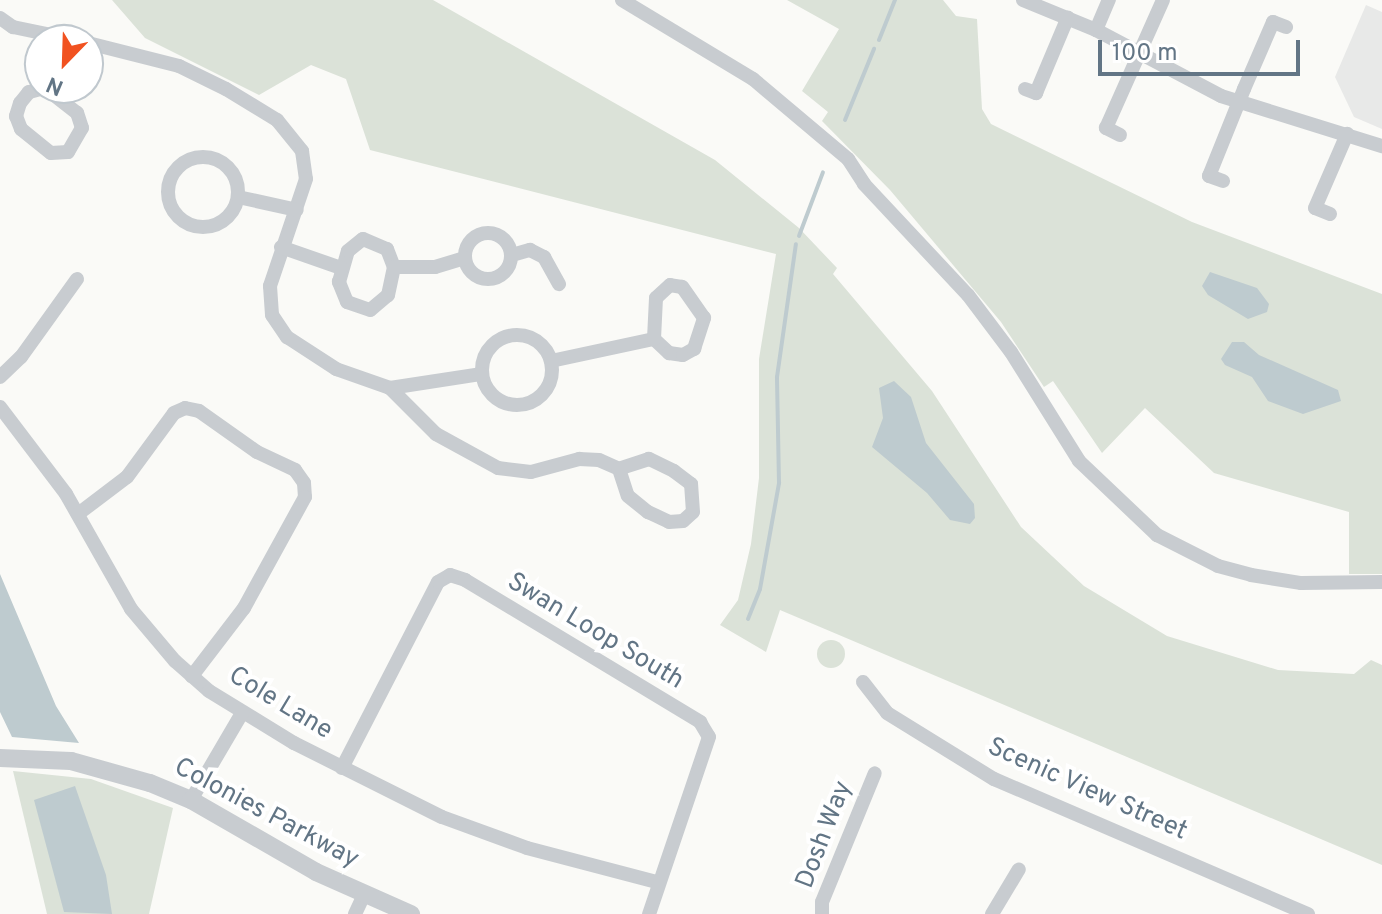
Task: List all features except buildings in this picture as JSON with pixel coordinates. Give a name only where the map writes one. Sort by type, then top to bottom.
[{"type":"street","points":[[622,0],[765,88],[848,159],[864,184],[968,295],[1011,352],[1079,461],[1157,535],[1218,566],[1251,575],[1301,583],[1382,582]]},
{"type":"street","points":[[1023,0],[1051,5],[1141,56],[1239,103],[1382,146]]},
{"type":"street","points":[[1096,30],[1109,0]]},
{"type":"street","points":[[1120,135],[1106,128],[1141,56],[1163,0]]},
{"type":"street","points":[[1025,89],[1036,93],[1068,17]]},
{"type":"street","points":[[0,18],[24,30]]},
{"type":"street","points":[[1223,181],[1209,176],[1273,22],[1286,27]]},
{"type":"street","points":[[104,47],[179,66],[277,120],[302,151],[306,179],[270,286],[272,315],[287,337],[336,369],[390,388],[436,434],[498,468],[531,472],[579,459],[599,460],[619,469],[649,459],[674,471],[691,484],[693,512],[683,521],[669,522],[648,512],[628,496],[619,469]]},
{"type":"street","points":[[44,88],[77,113],[82,128],[68,152],[51,153],[21,129],[16,116],[20,103],[29,92],[44,88]]},
{"type":"street","points":[[1330,214],[1315,208],[1347,134]]},
{"type":"street","points":[[202,157],[224,165],[237,185],[238,197],[229,216],[198,227],[172,208],[168,186],[180,166],[202,157]]},
{"type":"street","points":[[238,197],[297,210]]},
{"type":"street","points":[[512,255],[501,237],[487,233],[469,244],[465,258],[472,272],[486,280],[501,276],[512,255],[530,250],[544,257],[559,284]]},
{"type":"street","points":[[363,239],[387,249],[394,267],[388,295],[370,310],[357,309],[341,293],[341,268],[348,251],[363,239]]},
{"type":"street","points":[[281,247],[341,268]]},
{"type":"street","points":[[394,267],[435,267],[465,258]]},
{"type":"street","points":[[0,377],[21,357],[77,279]]},
{"type":"street","points":[[670,285],[682,287],[704,318],[700,341],[683,355],[669,353],[654,339],[656,298],[670,285]]},
{"type":"street","points":[[516,335],[539,342],[551,361],[544,394],[524,405],[501,402],[482,374],[487,352],[516,335]]},
{"type":"street","points":[[551,361],[654,339]]},
{"type":"street","points":[[390,388],[482,374]]},
{"type":"street","name":"Cole Lane","points":[[0,407],[78,514],[131,609],[192,676],[242,713],[342,768],[489,836],[657,882]]},
{"type":"street","points":[[78,514],[127,477],[174,413],[185,408],[199,411],[257,452],[295,470],[304,483],[305,497],[244,608],[192,676]]},
{"type":"street","name":"Swan Loop South","points":[[342,768],[438,582],[450,575],[465,580],[700,722],[709,737],[657,882]]},
{"type":"street","name":"Scenic View Street","points":[[863,682],[887,713],[994,779],[1308,914]]},
{"type":"street","points":[[191,800],[242,713]]},
{"type":"street","name":"Colonies Parkway","points":[[0,758],[71,761],[109,769],[191,800],[364,895],[411,914]]},
{"type":"street","name":"Dosh Way","points":[[822,914],[822,902],[875,773]]},
{"type":"street","points":[[992,914],[1019,869]]},
{"type":"street","points":[[649,914],[657,882]]},
{"type":"street","points":[[355,914],[364,895]]},
{"type":"shaded area","points":[[112,0],[433,0],[715,160],[799,228],[837,268],[833,274],[932,391],[1021,527],[1084,586],[1167,636],[1278,670],[1354,674],[1371,660],[1382,665],[1382,865],[780,610],[766,652],[720,625],[738,600],[751,544],[759,478],[759,359],[776,254],[370,150],[346,79],[311,65],[259,95],[145,38]]},
{"type":"shaded area","points":[[787,0],[943,0],[956,16],[977,19],[982,109],[991,124],[1192,222],[1382,294],[1382,574],[1349,574],[1349,512],[1214,473],[1145,408],[1102,453],[1053,381],[1044,387],[1001,322],[890,190],[822,121],[828,112],[802,91],[839,29]]},
{"type":"shaded area","points":[[1366,5],[1382,12],[1382,129],[1354,117],[1335,77]]},
{"type":"shaded area","points":[[1210,272],[1257,288],[1269,304],[1267,312],[1248,319],[1208,295],[1202,286]]},
{"type":"shaded area","points":[[1232,342],[1244,342],[1259,355],[1338,390],[1341,401],[1303,414],[1268,401],[1252,377],[1225,365],[1221,359]]},
{"type":"shaded area","points":[[894,381],[911,397],[926,443],[974,504],[975,518],[970,524],[950,520],[927,493],[872,447],[883,418],[879,388]]},
{"type":"shaded area","points":[[0,574],[56,706],[79,743],[12,737],[0,712]]},
{"type":"shaded area","points":[[831,640],[841,644],[845,654],[841,664],[831,668],[821,664],[817,654],[821,644]]},
{"type":"shaded area","points":[[13,771],[91,779],[173,808],[149,914],[47,914]]},
{"type":"shaded area","points":[[75,786],[106,875],[112,914],[64,912],[34,800]]},
{"type":"waterway","points":[[879,40],[895,0]]},
{"type":"waterway","points":[[845,120],[874,49]]},
{"type":"waterway","points":[[799,236],[823,172]]},
{"type":"waterway","points":[[748,619],[760,589],[779,483],[777,377],[796,244]]}]
